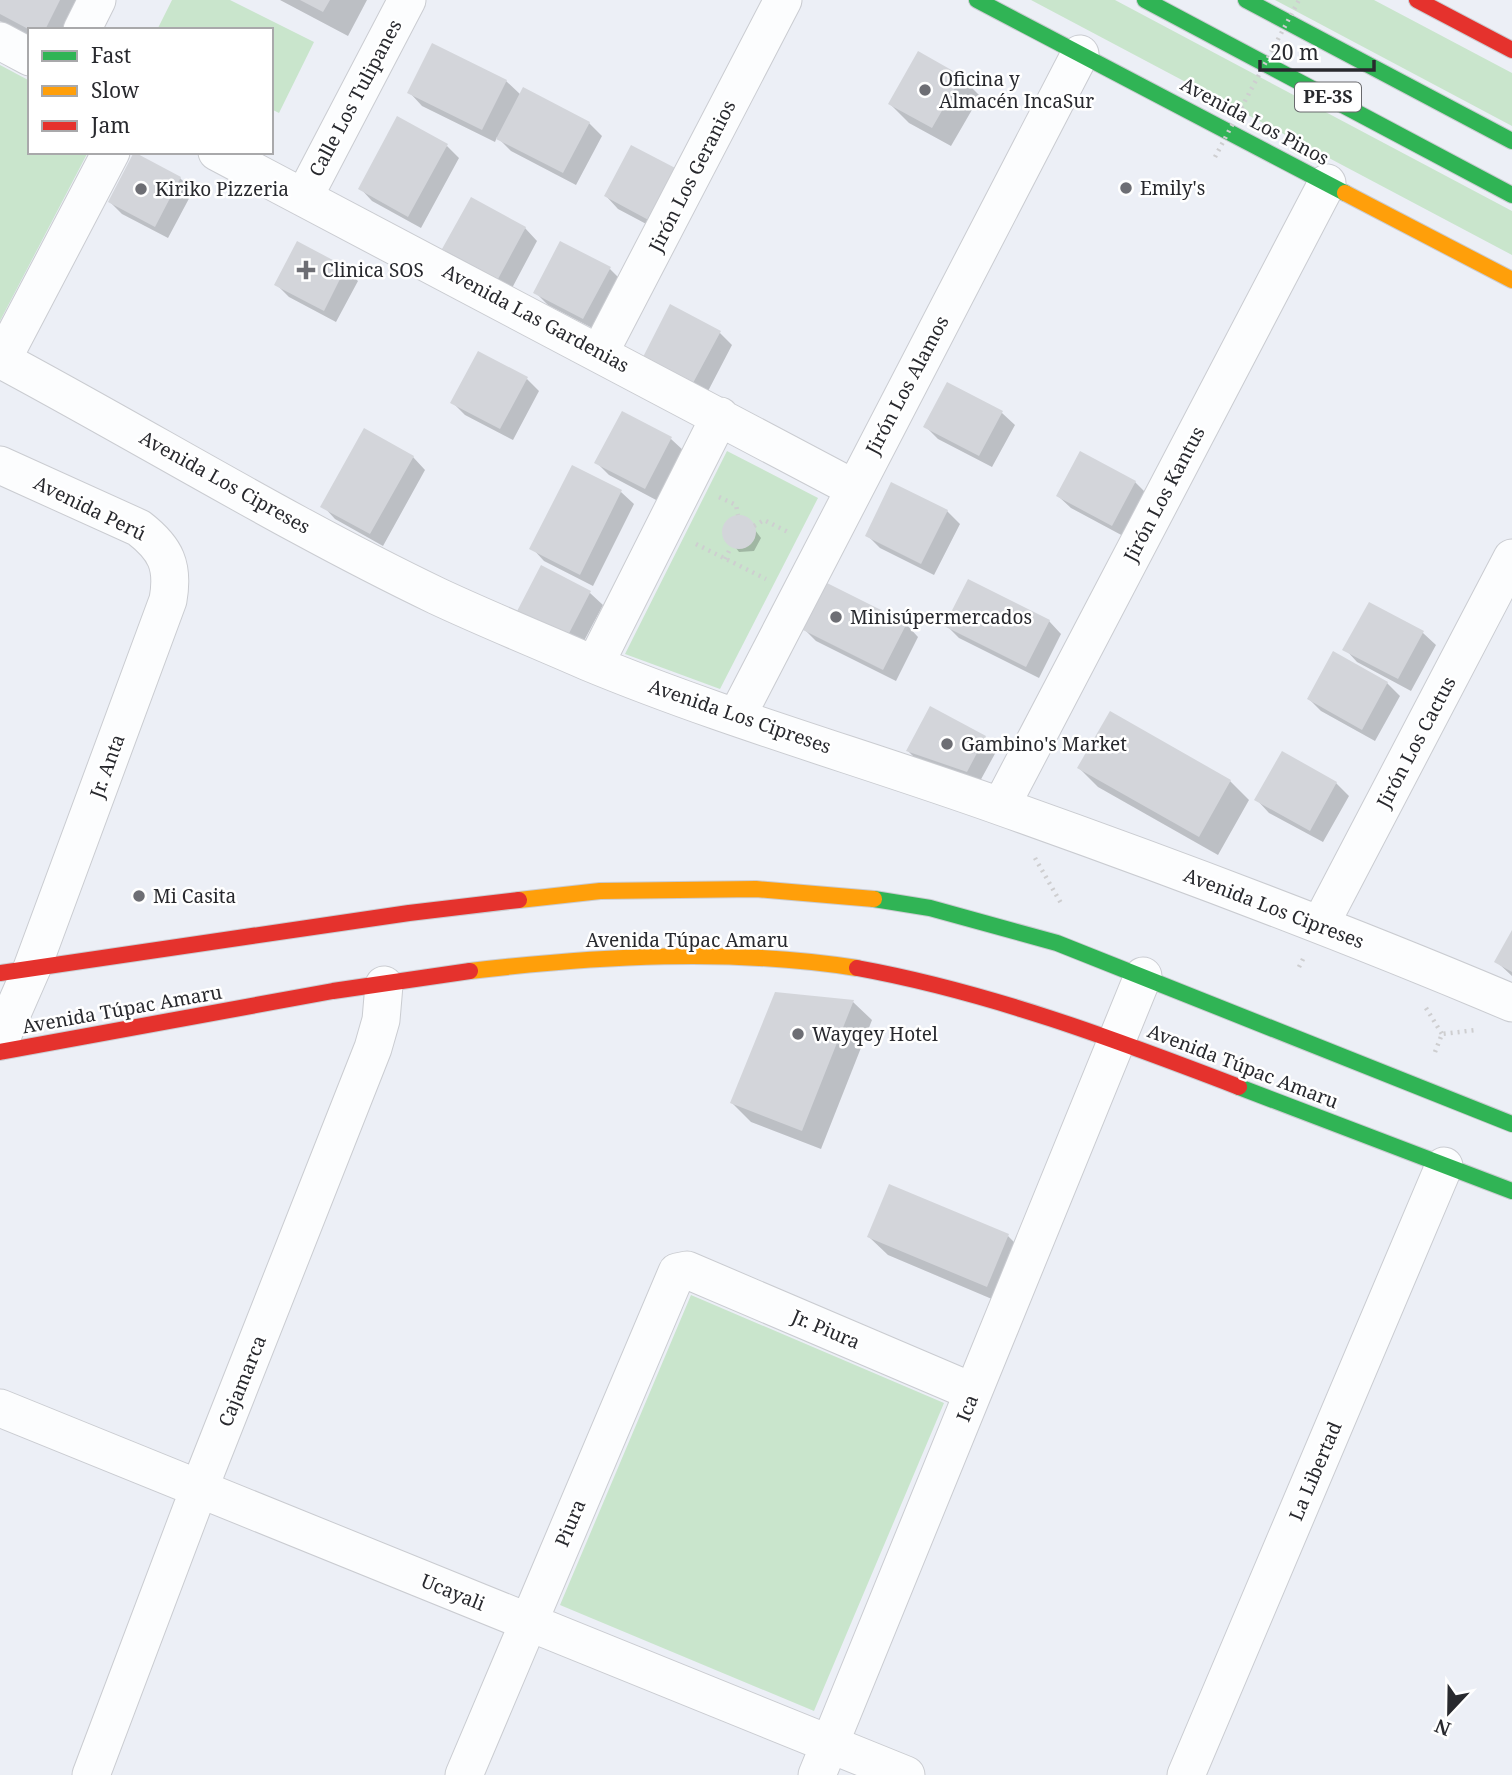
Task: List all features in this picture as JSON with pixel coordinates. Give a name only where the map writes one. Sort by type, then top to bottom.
[{"type":"main road","name":"Avenida Los Pinos","points":[[977,0],[1512,280]]},
{"type":"main road","name":"PE-3S","points":[[1145,0],[1512,195]]},
{"type":"main road","name":"PE-3S","points":[[1246,0],[1512,141]]},
{"type":"main road","points":[[1417,0],[1512,50]]},
{"type":"main road","points":[[16,970],[526,898],[600,891],[755,889],[876,899],[930,908],[1057,943],[1512,1124]]},
{"type":"main road","name":"Avenida Túpac Amaru","points":[[0,1052],[477,969],[652,957],[804,961],[878,972],[961,990],[1117,1041],[1512,1191]]},
{"type":"street","points":[[83,28],[97,0]]},
{"type":"street","name":"Calle Los Tulipanes","points":[[303,197],[407,0]]},
{"type":"street","name":"Jirón Los Geranios","points":[[600,352],[783,0]]},
{"type":"street","points":[[0,41],[28,56]]},
{"type":"street","name":"Jirón Los Alamos","points":[[737,716],[1080,54]]},
{"type":"street","points":[[1,359],[110,154]]},
{"type":"street","name":"Avenida Las Gardenias","points":[[221,154],[853,488]]},
{"type":"street","name":"Jirón Los Kantus","points":[[1001,806],[1328,183]]},
{"type":"street","name":"Avenida Los Cipreses","points":[[1,359],[435,595],[595,664],[737,716],[1001,806],[1320,925],[1512,1003]]},
{"type":"street","points":[[595,664],[720,416]]},
{"type":"street","name":"Avenida Perú","points":[[0,465],[139,528],[159,544],[168,563]]},
{"type":"street","name":"Jirón Los Cactus","points":[[1320,925],[1512,558]]},
{"type":"street","name":"Jr. Anta","points":[[0,1041],[16,970],[168,600],[171,582],[168,563]]},
{"type":"street","name":"Ica","points":[[823,1759],[1143,976]]},
{"type":"street","name":"Cajamarca","points":[[91,1775],[199,1489],[373,1048],[381,1020],[384,985]]},
{"type":"street","name":"La Libertad","points":[[1186,1775],[1444,1166]]},
{"type":"street","name":"Jr. Piura","points":[[677,1272],[687,1270],[973,1392]]},
{"type":"street","name":"Piura","points":[[464,1775],[677,1272]]},
{"type":"street","name":"Ucayali","points":[[0,1408],[528,1622],[823,1759],[906,1775]]},
{"type":"path","points":[[1215,157],[1299,0]]},
{"type":"path","points":[[663,528],[798,596]]},
{"type":"path","points":[[725,559],[731,547]]},
{"type":"path","points":[[1034,855],[1065,911]]},
{"type":"path","points":[[1421,1086],[1442,1034],[1484,1030]]},
{"type":"green space","points":[[172,0],[230,0],[314,42],[279,113],[273,110],[273,28],[158,28]]},
{"type":"green space","points":[[1031,0],[1115,0],[1512,211],[1512,255]]},
{"type":"green space","points":[[1275,0],[1374,0],[1512,73],[1512,126]]},
{"type":"green space","points":[[0,65],[28,80],[28,154],[87,154],[0,321]]},
{"type":"green space","points":[[727,451],[818,498],[720,689],[625,654]]},
{"type":"green space","points":[[691,1295],[944,1403],[814,1711],[560,1605]]},
{"type":"building","points":[[0,0],[60,0],[46,28],[28,29],[0,14]]},
{"type":"building","points":[[300,0],[330,0],[323,12]]},
{"type":"building","points":[[432,43],[507,80],[482,130],[407,93]]},
{"type":"building","name":"Oficina y Almacén IncaSur","points":[[918,51],[962,76],[932,128],[888,104]]},
{"type":"building","points":[[523,87],[590,122],[563,173],[496,139]]},
{"type":"building","points":[[397,116],[448,144],[408,217],[358,189]]},
{"type":"building","points":[[631,145],[681,171],[654,223],[604,196]]},
{"type":"building","points":[[133,154],[181,177],[155,227],[108,202]]},
{"type":"building","points":[[471,197],[526,227],[498,279],[442,249]]},
{"type":"building","points":[[297,241],[346,267],[324,311],[274,285]]},
{"type":"building","points":[[560,241],[611,267],[583,319],[533,293]]},
{"type":"building","points":[[670,304],[721,331],[693,383],[643,357]]},
{"type":"building","points":[[478,351],[528,377],[500,429],[450,403]]},
{"type":"building","points":[[947,382],[1003,411],[979,456],[923,427]]},
{"type":"building","points":[[622,411],[672,437],[645,489],[594,463]]},
{"type":"building","points":[[364,428],[414,456],[370,534],[320,507]]},
{"type":"building","points":[[1080,451],[1136,481],[1112,526],[1056,496]]},
{"type":"building","points":[[572,465],[622,490],[580,575],[529,549]]},
{"type":"building","points":[[891,482],[948,510],[921,564],[865,536]]},
{"type":"building","points":[[739,515],[751,520],[756,532],[751,544],[739,549],[727,544],[722,532],[727,520]]},
{"type":"building","points":[[541,565],[591,591],[564,643],[514,617]]},
{"type":"building","points":[[968,579],[1050,620],[1026,667],[944,626]]},
{"type":"building","points":[[825,582],[907,623],[883,670],[801,629]]},
{"type":"building","points":[[1369,602],[1424,631],[1398,679],[1342,650]]},
{"type":"building","points":[[1333,651],[1388,682],[1362,730],[1307,699]]},
{"type":"building","points":[[930,706],[986,736],[967,772],[906,751]]},
{"type":"building","points":[[1110,711],[1231,780],[1199,837],[1077,768]]},
{"type":"building","points":[[1282,751],[1337,782],[1310,831],[1254,800]]},
{"type":"building","points":[[1512,930],[1512,972],[1494,962]]},
{"type":"building","points":[[775,992],[854,1000],[802,1131],[730,1103]]},
{"type":"building","points":[[889,1184],[1009,1234],[987,1287],[867,1237]]},
{"type":"traffic: fast","points":[[977,0],[1345,193]]},
{"type":"traffic: fast","points":[[1145,0],[1512,195]]},
{"type":"traffic: fast","points":[[1246,0],[1512,141]]},
{"type":"traffic: fast","points":[[874,899],[930,908],[1057,943],[1512,1124]]},
{"type":"traffic: fast","points":[[1239,1087],[1512,1191]]},
{"type":"traffic: slow","points":[[1345,193],[1512,280]]},
{"type":"traffic: slow","points":[[519,900],[600,891],[756,889],[874,899]]},
{"type":"traffic: slow","points":[[470,971],[567,961],[664,956],[761,958],[857,968]]},
{"type":"traffic: jam","points":[[1417,0],[1512,50]]},
{"type":"traffic: jam","points":[[0,973],[409,913],[519,900]]},
{"type":"traffic: jam","points":[[857,968],[955,990],[1051,1018],[1239,1087]]},
{"type":"traffic: jam","points":[[0,1052],[333,991],[470,971]]},
{"type":"place","name":"Oficina y Almacén IncaSur","points":[[925,90]]},
{"type":"place","name":"Emily's","points":[[1126,188]]},
{"type":"place","name":"Kiriko Pizzeria","points":[[141,189]]},
{"type":"place","name":"Clinica SOS","points":[[306,270]]},
{"type":"place","name":"Minisúpermercados","points":[[836,617]]},
{"type":"place","name":"Gambino's Market","points":[[947,744]]},
{"type":"place","name":"Mi Casita","points":[[139,896]]},
{"type":"place","name":"Wayqey Hotel","points":[[798,1034]]}]
